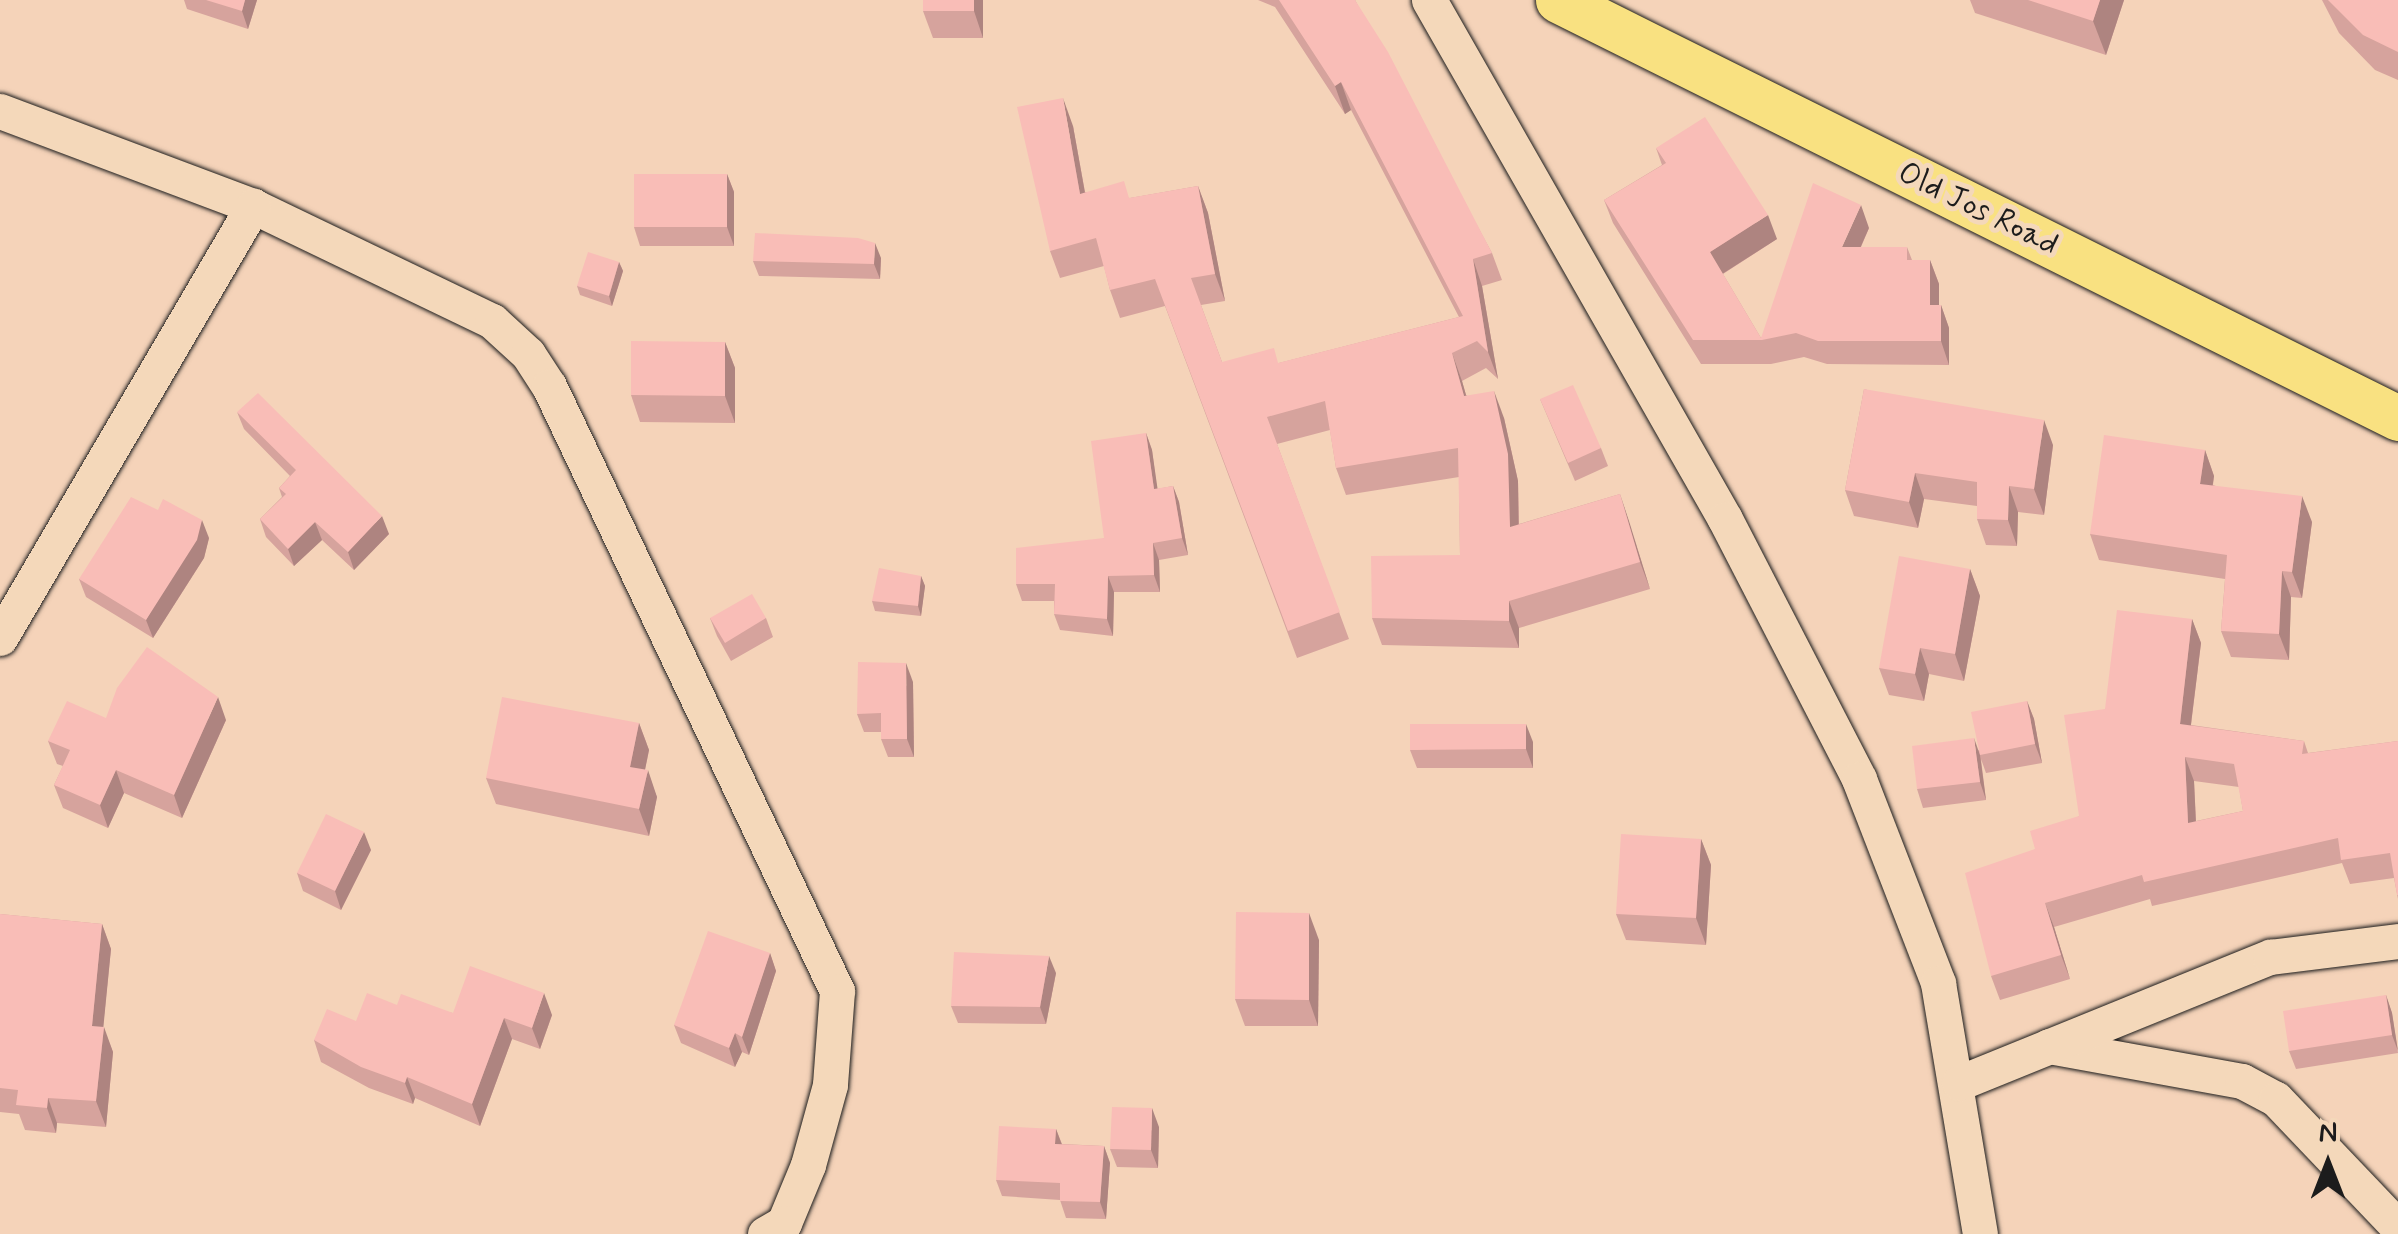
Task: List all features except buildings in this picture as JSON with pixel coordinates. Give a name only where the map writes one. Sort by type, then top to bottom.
[{"type":"main road","name":"Old Jos Road","points":[[1558,0],[2398,418]]},
{"type":"street","points":[[1430,0],[1725,518],[1859,779],[1920,928],[1959,1083],[1980,1234]]},
{"type":"street","points":[[0,112],[253,206],[492,321],[550,386],[836,991],[830,1085],[812,1152],[784,1222],[765,1234]]},
{"type":"street","points":[[0,638],[253,206]]},
{"type":"street","points":[[1959,1083],[2270,958],[2398,942]]},
{"type":"street","points":[[2049,1046],[2242,1081],[2276,1099],[2398,1227]]}]
